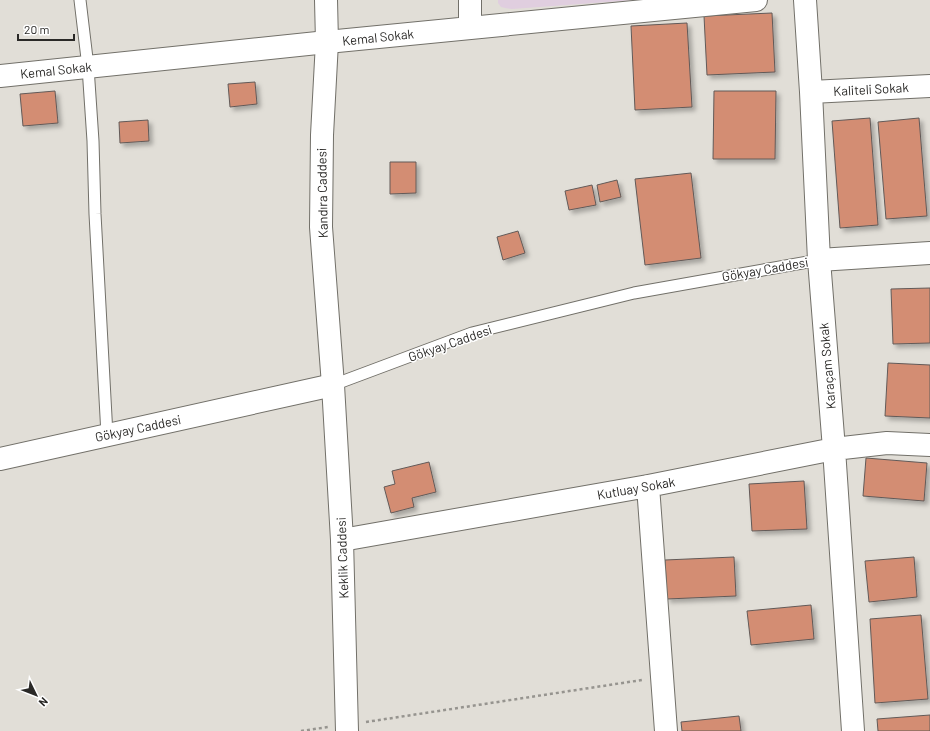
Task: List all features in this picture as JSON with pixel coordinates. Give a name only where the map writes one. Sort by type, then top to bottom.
[{"type":"street","name":"Kandıra Caddesi","points":[[326,0],[327,42],[322,135],[321,228],[333,385]]},
{"type":"street","points":[[470,0],[470,28]]},
{"type":"street","name":"Kemal Sokak","points":[[0,76],[756,0]]},
{"type":"street","name":"Karaçam Sokak","points":[[805,0],[819,260],[834,449],[853,731]]},
{"type":"street","name":"Kaliteli Sokak","points":[[811,92],[930,86]]},
{"type":"street","name":"Gökyay Caddesi","points":[[819,260],[930,253]]},
{"type":"street","name":"Gökyay Caddesi","points":[[0,458],[333,385]]},
{"type":"street","name":"Keklik Caddesi","points":[[333,385],[342,540],[347,728]]},
{"type":"street","name":"Kutluay Sokak","points":[[342,540],[648,486],[834,449],[887,443],[930,445]]},
{"type":"street","points":[[648,486],[666,731]]},
{"type":"lane","points":[[80,0],[88,67],[93,141],[95,214],[107,435]]},
{"type":"lane","name":"Gökyay Caddesi","points":[[333,385],[472,333],[634,294],[819,260]]},
{"type":"path","points":[[301,731],[347,728],[662,677]]},
{"type":"shaded area","points":[[498,0],[635,0],[512,9],[501,7]]},
{"type":"building","points":[[772,13],[775,72],[707,75],[704,16]]},
{"type":"building","points":[[687,23],[692,107],[635,110],[631,26]]},
{"type":"building","points":[[255,82],[257,104],[230,107],[228,84]]},
{"type":"building","points":[[55,91],[58,123],[23,126],[20,94]]},
{"type":"building","points":[[714,91],[776,91],[775,159],[713,159]]},
{"type":"building","points":[[870,118],[878,225],[840,228],[832,121]]},
{"type":"building","points":[[919,118],[927,216],[886,219],[878,122]]},
{"type":"building","points":[[148,120],[149,141],[120,143],[119,122]]},
{"type":"building","points":[[390,162],[416,162],[416,193],[390,194]]},
{"type":"building","points":[[691,173],[701,258],[645,265],[635,179]]},
{"type":"building","points":[[617,180],[621,197],[600,202],[597,185]]},
{"type":"building","points":[[592,185],[596,205],[569,210],[565,191]]},
{"type":"building","points":[[518,231],[525,253],[503,260],[497,237]]},
{"type":"building","points":[[930,288],[930,343],[893,344],[891,289]]},
{"type":"building","points":[[888,363],[930,365],[930,418],[885,416]]},
{"type":"building","points":[[866,458],[927,463],[924,501],[863,496]]},
{"type":"building","points":[[429,462],[436,492],[412,498],[414,507],[391,513],[384,487],[395,484],[392,471]]},
{"type":"building","points":[[804,481],[807,529],[752,531],[749,484]]},
{"type":"building","points":[[734,557],[736,596],[667,599],[665,560]]},
{"type":"building","points":[[914,557],[917,597],[869,602],[865,561]]},
{"type":"building","points":[[811,605],[814,639],[751,645],[747,611]]},
{"type":"building","points":[[921,615],[928,699],[875,703],[870,619]]},
{"type":"building","points":[[930,715],[930,731],[878,731],[877,719]]},
{"type":"building","points":[[739,716],[741,731],[682,731],[681,722]]}]
